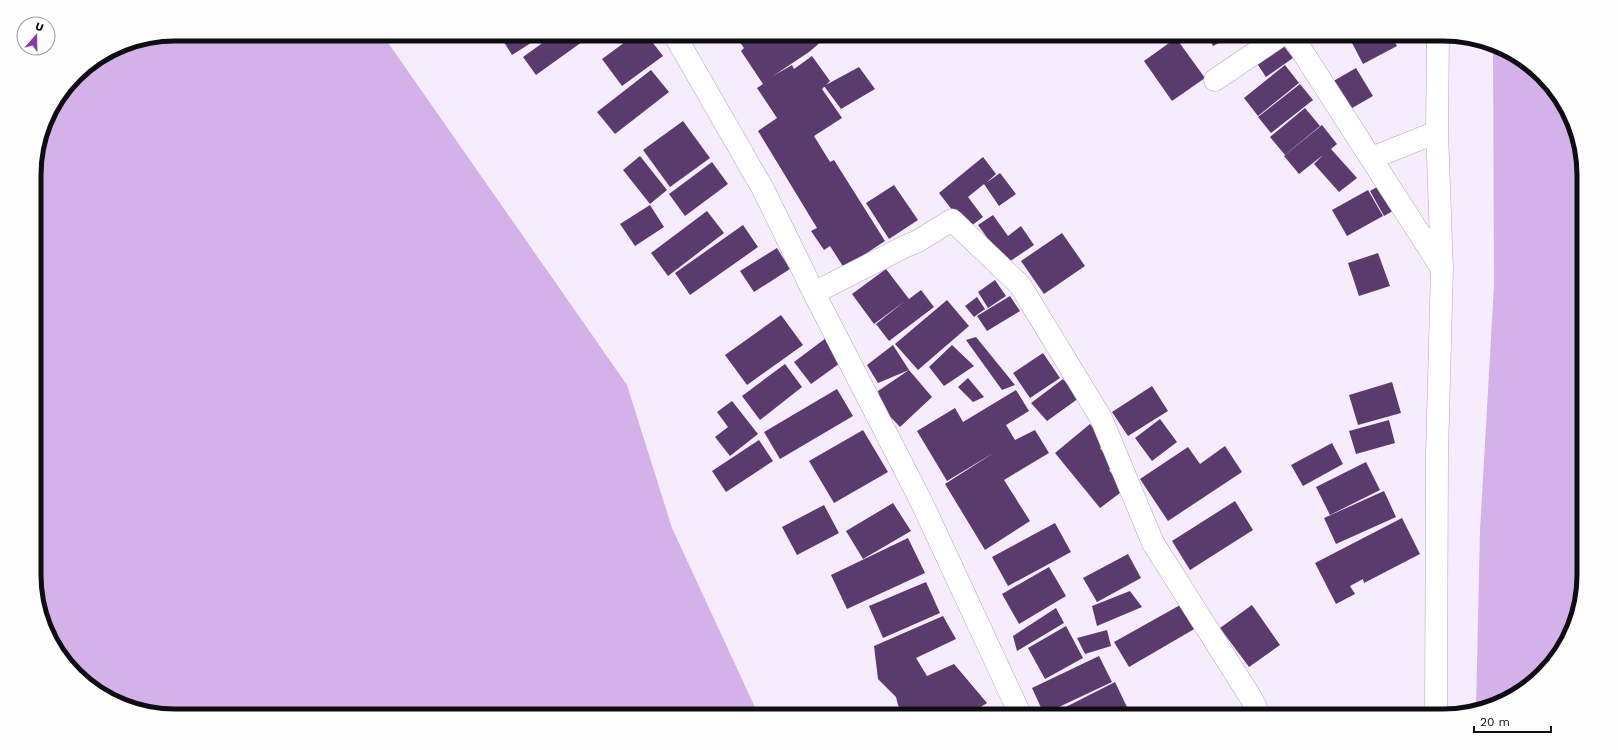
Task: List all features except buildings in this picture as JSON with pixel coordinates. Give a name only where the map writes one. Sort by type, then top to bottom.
[{"type":"street","points":[[678,41],[763,189],[814,293],[921,501],[1018,709]]},
{"type":"street","points":[[1215,80],[1273,41]]},
{"type":"street","points":[[1296,41],[1442,268]]},
{"type":"street","points":[[1436,709],[1437,454],[1442,268],[1437,132],[1438,41]]},
{"type":"street","points":[[1372,158],[1437,132]]},
{"type":"street","points":[[814,293],[918,241],[952,220],[963,230],[1020,285],[1045,325],[1101,418],[1153,543],[1256,709]]},
{"type":"shaded area","points":[[166,41],[387,41],[627,385],[672,528],[756,709],[175,709],[157,708],[123,699],[93,681],[80,670],[69,657],[51,627],[42,593],[41,575],[41,166],[51,123],[64,100],[87,74],[100,64],[132,48],[149,44]]},
{"type":"shaded area","points":[[1493,50],[1525,69],[1538,80],[1549,93],[1567,123],[1576,157],[1577,584],[1567,627],[1549,657],[1538,670],[1510,691],[1495,699],[1476,704],[1480,531],[1494,285]]}]
